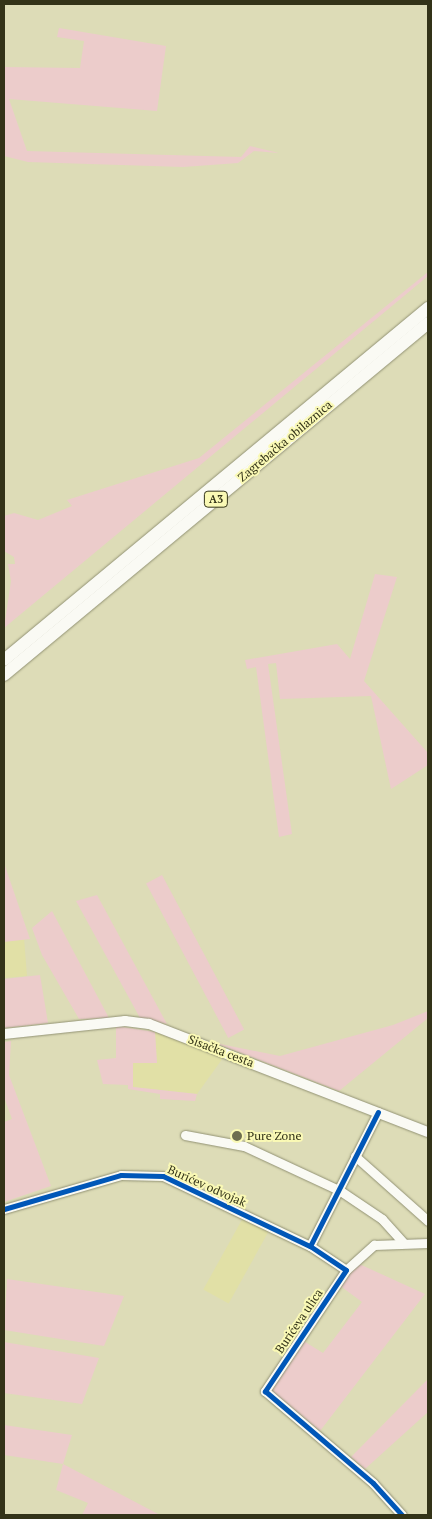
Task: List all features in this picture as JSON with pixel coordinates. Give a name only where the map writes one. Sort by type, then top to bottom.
[{"type":"highway","name":"Zagrebačka obilaznica","points":[[4,660],[428,308]]},
{"type":"highway","name":"Zagrebačka obilaznica","points":[[4,675],[428,323]]},
{"type":"main road","name":"Sisačka cesta","points":[[4,1034],[137,1022],[428,1132]]},
{"type":"street","points":[[378,1112],[310,1246],[346,1270],[374,1244],[428,1243]]},
{"type":"street","points":[[185,1135],[244,1146],[339,1190],[382,1219],[403,1242]]},
{"type":"street","points":[[355,1156],[428,1221]]},
{"type":"street","name":"Burićev odvojak","points":[[4,1208],[121,1175],[163,1176],[310,1246]]},
{"type":"street","name":"Burićeva ulica","points":[[346,1270],[264,1391],[374,1483],[402,1515]]},
{"type":"shaded area","points":[[59,28],[166,46],[157,111],[9,99],[27,151],[241,157],[250,146],[279,153],[254,151],[238,163],[183,167],[28,162],[4,156],[4,67],[80,68],[84,41],[57,37]]},
{"type":"shaded area","points":[[428,272],[428,276],[4,628],[11,581],[8,564],[15,564],[14,557],[4,551],[4,516],[14,513],[38,520],[72,506],[67,500],[199,458]]},
{"type":"shaded area","points":[[375,574],[397,577],[364,681],[428,753],[428,765],[391,789],[371,696],[280,699],[276,663],[268,664],[292,834],[279,837],[256,667],[247,669],[245,660],[337,644],[350,659]]},
{"type":"shaded area","points":[[4,863],[30,939],[4,942]]},
{"type":"shaded area","points":[[162,875],[244,1030],[228,1038],[146,883]]},
{"type":"shaded area","points":[[97,895],[167,1024],[140,1018],[76,901]]},
{"type":"shaded area","points":[[52,911],[109,1018],[79,1019],[42,955],[32,928]]},
{"type":"shaded area","points":[[24,938],[27,976],[4,978],[4,941]]},
{"type":"shaded area","points":[[40,975],[48,1023],[4,1028],[4,979]]},
{"type":"shaded area","points":[[428,1011],[428,1018],[339,1091],[215,1043],[280,1056],[393,1025]]},
{"type":"shaded area","points":[[116,1026],[155,1032],[157,1063],[133,1063],[133,1087],[197,1094],[195,1101],[160,1099],[160,1094],[128,1089],[128,1085],[103,1084],[97,1060],[116,1058]]},
{"type":"shaded area","points":[[155,1032],[223,1058],[197,1094],[133,1087],[133,1062],[157,1063]]},
{"type":"shaded area","points":[[11,1041],[9,1075],[51,1186],[4,1202],[4,1122],[12,1119],[4,1097],[4,1042]]},
{"type":"shaded area","points":[[244,1216],[269,1230],[229,1304],[203,1289]]},
{"type":"shaded area","points":[[357,1263],[425,1294],[320,1431],[269,1389],[302,1340],[323,1353],[362,1302],[339,1285]]},
{"type":"shaded area","points":[[7,1279],[124,1296],[104,1346],[4,1330]]},
{"type":"shaded area","points":[[4,1342],[99,1358],[82,1404],[4,1393]]},
{"type":"shaded area","points":[[428,1379],[428,1412],[365,1469],[351,1457]]},
{"type":"shaded area","points":[[4,1425],[72,1435],[63,1464],[4,1455]]},
{"type":"shaded area","points":[[63,1464],[160,1515],[82,1515],[88,1503],[56,1490]]},
{"type":"cycle path","points":[[378,1112],[310,1246],[346,1270],[265,1391],[373,1483],[402,1515]]},
{"type":"cycle path","points":[[4,1209],[121,1175],[163,1176],[310,1246]]},
{"type":"place","name":"Pure Zone","points":[[237,1136]]}]
